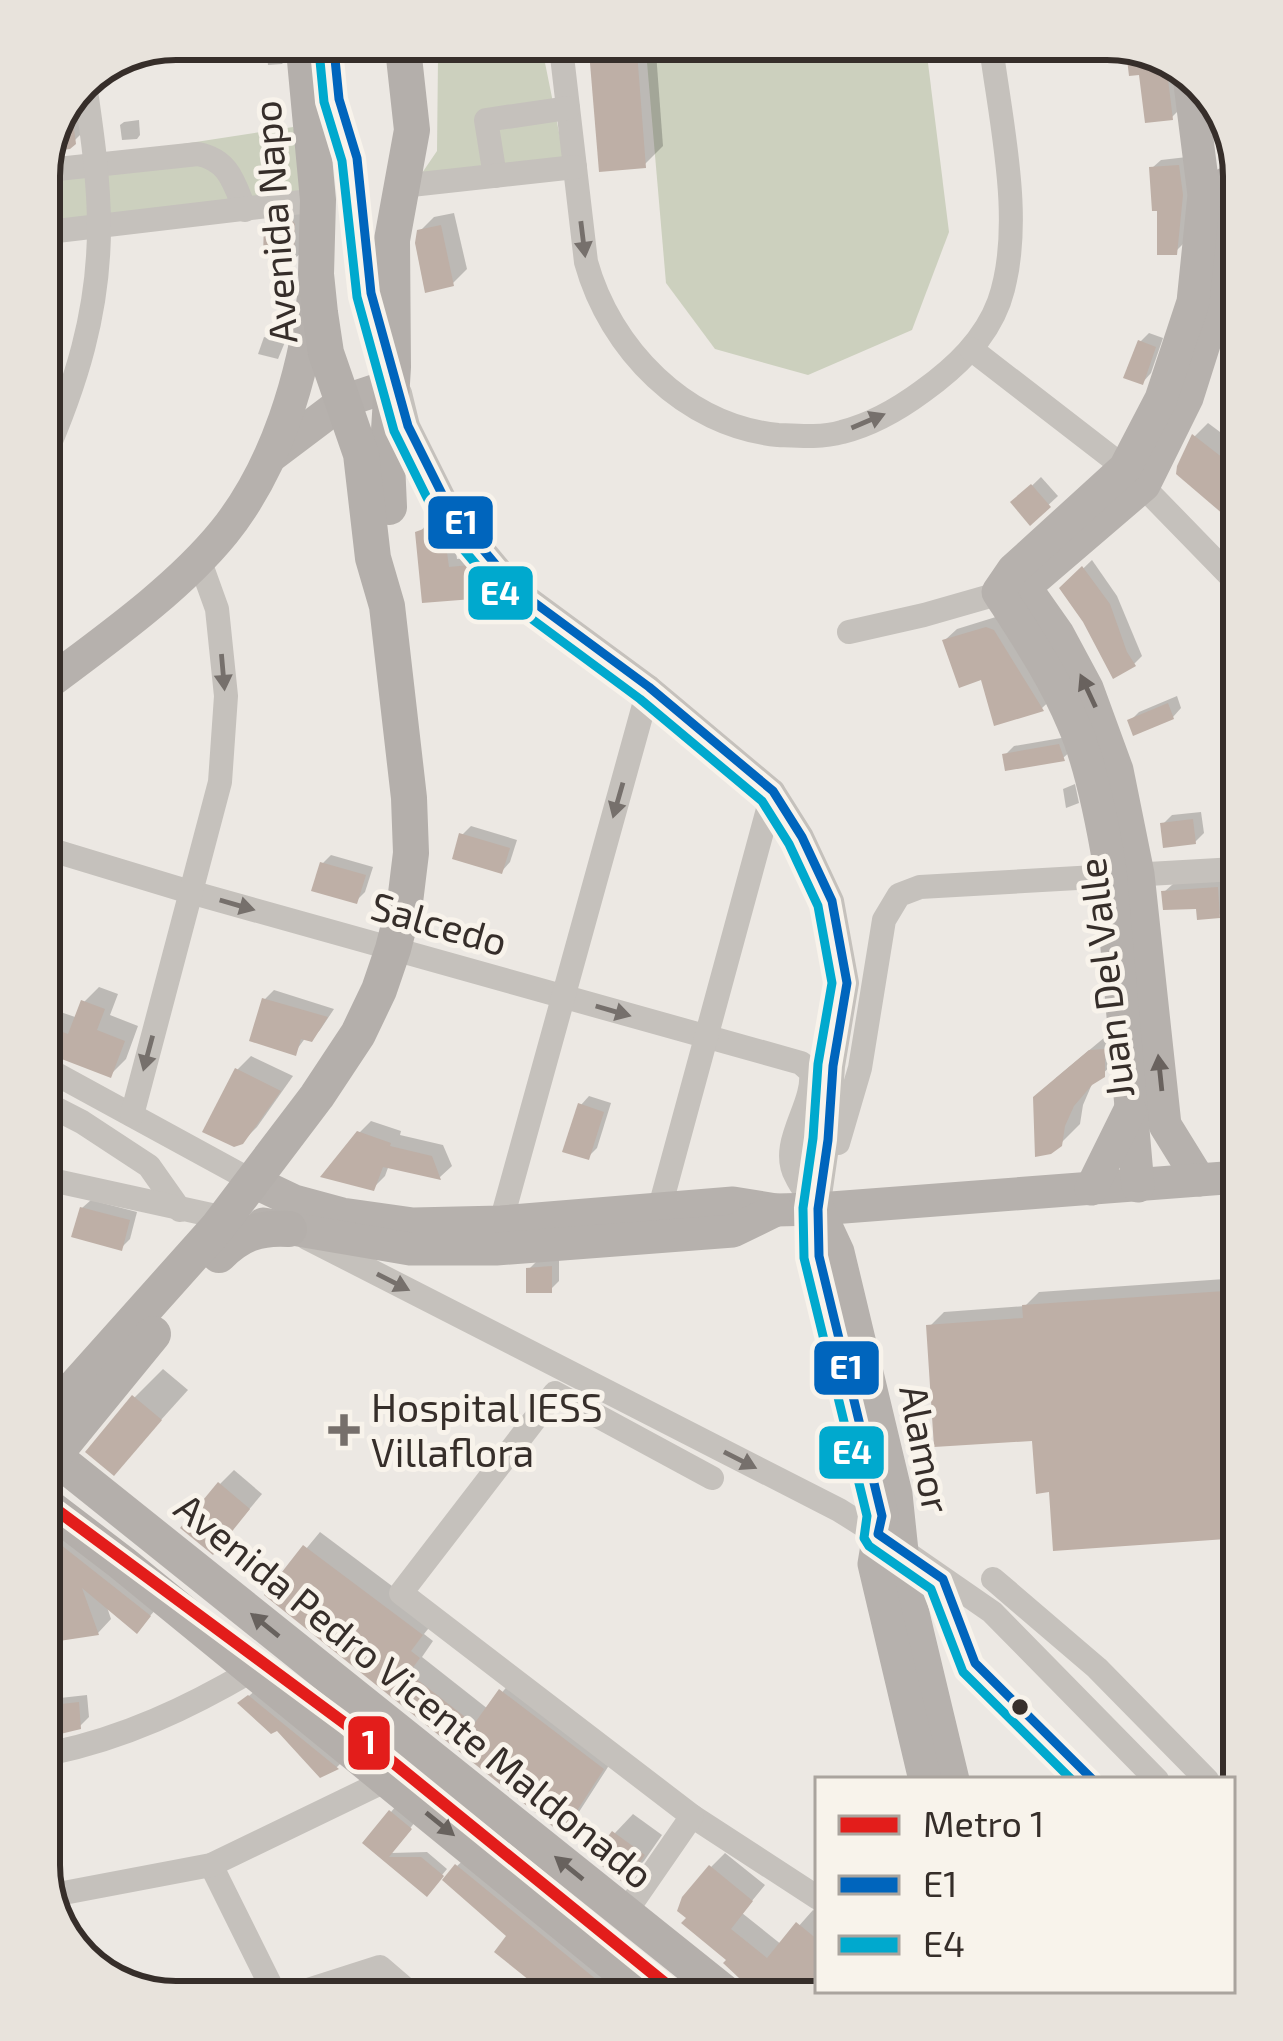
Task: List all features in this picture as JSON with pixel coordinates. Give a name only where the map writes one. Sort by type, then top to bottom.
[{"type":"main road","name":"Avenida Napo","points":[[60,1444],[358,1034],[379,990],[405,902],[411,853],[409,798],[387,606],[373,559],[361,454],[326,353],[316,274],[318,200],[305,60]]},
{"type":"main road","name":"Avenida Napo","points":[[387,606],[392,557],[387,462],[393,376],[392,240],[412,130],[404,60]]},
{"type":"main road","points":[[60,1406],[212,1240],[233,1241],[250,1232],[289,1229]]},
{"type":"main road","name":"Avenida Napo","points":[[60,1374],[175,1237],[186,1230],[212,1240]]},
{"type":"main road","name":"Avenida Pedro Vicente Maldonado","points":[[60,1463],[710,1981]]},
{"type":"main road","points":[[60,1516],[634,1981]]},
{"type":"street","points":[[562,60],[586,262],[593,286],[621,337],[647,369],[699,410],[730,425],[802,437],[841,433],[911,400],[970,350],[998,304],[1007,273],[1012,216],[993,60]]},
{"type":"street","points":[[60,421],[90,325],[99,228],[87,103]]},
{"type":"street","points":[[1197,104],[1220,196]]},
{"type":"street","points":[[495,176],[486,119],[568,108]]},
{"type":"street","points":[[849,632],[924,615],[1012,583],[1134,477],[1187,398],[1217,303],[1216,138]]},
{"type":"street","points":[[60,168],[199,154],[215,157],[227,169],[245,210]]},
{"type":"street","points":[[402,186],[575,167]]},
{"type":"street","points":[[60,231],[318,200]]},
{"type":"street","points":[[60,674],[200,559],[233,520],[270,457],[301,360],[316,274]]},
{"type":"street","points":[[970,350],[1134,477],[1223,569]]},
{"type":"street","points":[[270,457],[344,401],[393,376],[409,427],[450,510],[517,589],[649,688],[773,790],[832,901],[847,983],[818,1209]]},
{"type":"street","points":[[132,1115],[220,782],[226,696],[218,609],[200,559]]},
{"type":"street","name":"Juan Del Valle","points":[[1012,583],[1058,634],[1087,688],[1117,770],[1138,1186]]},
{"type":"street","points":[[501,1222],[649,688]]},
{"type":"street","points":[[660,1207],[773,790]]},
{"type":"street","name":"Salcedo","points":[[60,853],[801,1063],[811,1072]]},
{"type":"street","points":[[818,1209],[860,1068],[884,920],[899,896],[920,887],[1223,870]]},
{"type":"street","name":"Juan Del Valle","points":[[1124,876],[1166,1124],[1199,1180]]},
{"type":"street","name":"Alamor","points":[[811,1072],[813,1086],[791,1152],[793,1172],[818,1209],[819,1256],[952,1777]]},
{"type":"street","points":[[60,1076],[294,1201],[342,1214],[413,1224],[733,1204],[818,1209],[1223,1178]]},
{"type":"street","points":[[1091,1189],[1131,1108]]},
{"type":"street","points":[[60,1111],[149,1166],[180,1210],[212,1240]]},
{"type":"street","points":[[60,1182],[180,1210]]},
{"type":"street","points":[[289,1229],[410,1249],[496,1249],[733,1231],[776,1210]]},
{"type":"street","points":[[289,1229],[818,1499],[890,1541],[992,1612],[1154,1777]]},
{"type":"street","points":[[712,1478],[555,1393],[401,1593],[692,1816],[815,1896]]},
{"type":"street","name":"Alamor","points":[[890,1541],[874,1564],[924,1777]]},
{"type":"street","points":[[993,1579],[1097,1668],[1204,1777]]},
{"type":"street","points":[[60,1751],[142,1727],[251,1671]]},
{"type":"street","points":[[64,1893],[211,1865],[386,1780]]},
{"type":"street","points":[[625,1913],[692,1816]]},
{"type":"street","points":[[211,1865],[269,1981]]},
{"type":"street","points":[[337,1981],[380,1967],[396,1981]]},
{"type":"green space","points":[[438,60],[544,60],[564,157],[422,173],[437,151]]},
{"type":"green space","points":[[647,60],[928,60],[949,232],[912,330],[808,375],[715,349],[666,283]]},
{"type":"green space","points":[[293,127],[318,200],[60,231],[61,163]]},
{"type":"building","points":[[590,60],[638,60],[646,168],[599,172]]},
{"type":"building","points":[[1127,62],[1168,78],[1173,120],[1145,123],[1139,75],[1129,76]]},
{"type":"building","points":[[73,123],[76,144],[63,150]]},
{"type":"building","points":[[1179,165],[1183,195],[1177,255],[1157,255],[1157,211],[1152,211],[1149,167]]},
{"type":"building","points":[[292,220],[294,264],[280,265],[279,256],[263,256],[264,223]]},
{"type":"building","points":[[441,225],[454,286],[425,293],[415,243],[417,230]]},
{"type":"building","points":[[1138,340],[1156,347],[1143,385],[1123,378]]},
{"type":"building","points":[[1192,434],[1223,458],[1223,514],[1176,474]]},
{"type":"building","points":[[1031,484],[1051,507],[1030,526],[1010,502]]},
{"type":"building","points":[[432,526],[446,545],[449,567],[470,565],[473,599],[422,603],[415,532]]},
{"type":"building","points":[[1082,566],[1110,604],[1136,666],[1113,679],[1059,588]]},
{"type":"building","points":[[986,627],[994,630],[1044,711],[994,726],[981,680],[959,688],[942,640]]},
{"type":"building","points":[[1168,703],[1174,719],[1133,736],[1127,720]]},
{"type":"building","points":[[1059,744],[1065,761],[1005,771],[1002,754]]},
{"type":"building","points":[[1193,819],[1196,844],[1163,848],[1160,823]]},
{"type":"building","points":[[459,833],[510,848],[502,874],[452,859]]},
{"type":"building","points":[[320,862],[366,875],[357,904],[311,891]]},
{"type":"building","points":[[1218,887],[1220,918],[1197,920],[1196,909],[1163,910],[1161,891]]},
{"type":"building","points":[[262,998],[328,1017],[312,1042],[301,1039],[296,1056],[249,1041]]},
{"type":"building","points":[[81,1000],[105,1009],[97,1030],[125,1041],[111,1078],[60,1058],[60,1031],[68,1034]]},
{"type":"building","points":[[1105,1049],[1105,1077],[1074,1106],[1062,1146],[1035,1157],[1033,1097],[1089,1050]]},
{"type":"building","points":[[235,1068],[281,1091],[243,1144],[234,1147],[202,1132]]},
{"type":"building","points":[[578,1103],[604,1112],[589,1160],[562,1152]]},
{"type":"building","points":[[357,1131],[390,1146],[432,1156],[441,1180],[383,1167],[374,1191],[320,1177]]},
{"type":"building","points":[[80,1207],[130,1220],[122,1251],[71,1237]]},
{"type":"building","points":[[552,1266],[552,1293],[526,1293],[526,1268]]},
{"type":"building","points":[[1223,1291],[1223,1539],[1053,1551],[1049,1492],[1036,1494],[1032,1441],[934,1447],[926,1325],[1023,1318],[1022,1305]]},
{"type":"building","points":[[132,1395],[162,1420],[114,1476],[85,1452]]},
{"type":"building","points":[[218,1482],[250,1509],[213,1555],[180,1528]]},
{"type":"building","points":[[60,1544],[151,1616],[137,1634],[82,1588],[99,1635],[60,1641]]},
{"type":"building","points":[[303,1545],[423,1635],[411,1651],[420,1658],[409,1673],[474,1724],[499,1689],[604,1769],[562,1834],[264,1595]]},
{"type":"building","points":[[248,1695],[339,1769],[320,1778],[277,1731],[271,1734],[237,1703]]},
{"type":"building","points":[[79,1702],[81,1729],[60,1734],[60,1704]]},
{"type":"building","points":[[389,1810],[412,1829],[389,1857],[421,1857],[444,1876],[427,1897],[362,1843]]},
{"type":"building","points":[[612,1831],[645,1855],[625,1884],[592,1858]]},
{"type":"building","points":[[455,1864],[598,1981],[530,1981],[494,1952],[506,1936],[442,1880]]},
{"type":"building","points":[[709,1865],[753,1901],[731,1929],[767,1958],[796,1922],[815,1938],[815,1981],[742,1981],[723,1963],[726,1960],[681,1923],[686,1918],[677,1911],[682,1897]]},
{"type":"metro line","name":"1","points":[[60,1512],[347,1725],[662,1981]]},
{"type":"transit line","name":"E4","points":[[320,60],[324,102],[342,161],[357,297],[394,431],[437,518],[506,600],[640,699],[762,801],[818,906],[832,983],[803,1208],[804,1258],[867,1516],[864,1538],[931,1589],[963,1672],[1069,1777]]},
{"type":"transit line","name":"E1","points":[[335,60],[339,99],[357,158],[371,293],[408,426],[450,510],[516,589],[649,687],[773,791],[802,837],[832,901],[847,983],[818,1209],[819,1256],[882,1516],[878,1534],[943,1579],[975,1663],[1090,1777]]},
{"type":"place","name":"Hospital IESS Villaflora","points":[[344,1430]]}]
